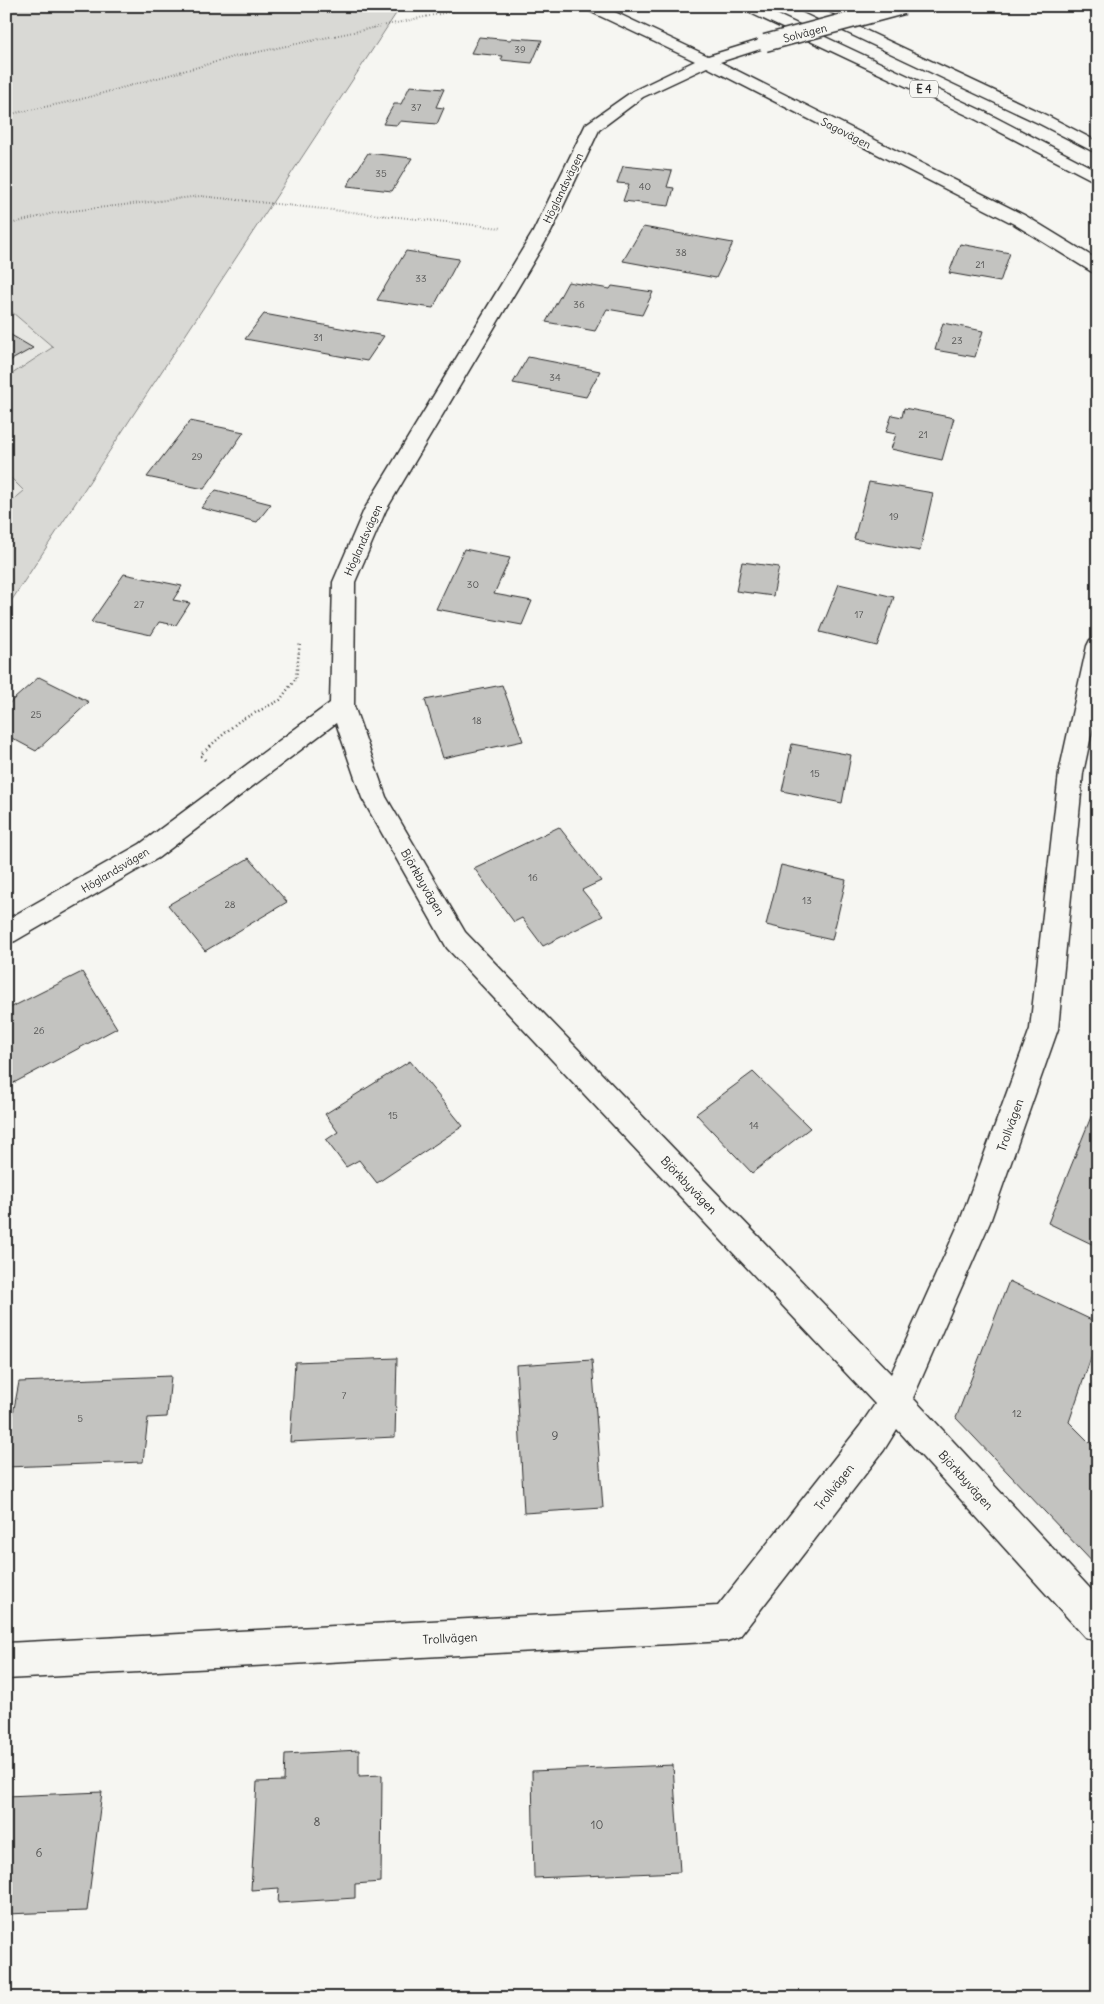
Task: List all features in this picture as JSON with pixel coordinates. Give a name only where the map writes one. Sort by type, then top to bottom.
[{"type":"main road","name":"Sagovägen","points":[[590,6],[708,61],[760,90],[1020,220],[1098,268]]},
{"type":"main road","name":"E 4","points":[[747,6],[979,115],[1098,178]]},
{"type":"main road","name":"E 4","points":[[802,6],[1044,120],[1098,149]]},
{"type":"main road","name":"Solvägen","points":[[708,61],[765,43],[903,6]]},
{"type":"main road","name":"Höglandsvägen","points":[[6,933],[149,851],[342,706],[344,582],[375,510],[542,232],[592,127],[638,94],[708,61]]},
{"type":"main road","name":"Trollvägen","points":[[6,1662],[727,1623],[872,1438],[895,1402],[975,1222],[1044,1029],[1071,773],[1098,646]]},
{"type":"main road","name":"Björkbyvägen","points":[[342,706],[374,798],[456,940],[895,1402],[1098,1624]]},
{"type":"path","points":[[6,115],[78,100],[234,57],[458,10],[493,6]]},
{"type":"path","points":[[6,225],[54,213],[201,196],[542,232]]},
{"type":"shaded area","points":[[6,6],[401,6],[6,609],[6,506],[24,491],[6,473],[6,378],[53,347],[6,307]]},
{"type":"shaded area","points":[[6,307],[53,347],[6,378]]},
{"type":"shaded area","points":[[6,473],[24,491],[6,506]]},
{"type":"building","points":[[479,37],[510,40],[512,38],[542,40],[532,63],[501,60],[503,56],[471,53]]},
{"type":"building","points":[[410,86],[444,89],[436,107],[444,108],[437,124],[400,121],[397,125],[383,124],[394,104],[401,104]]},
{"type":"building","points":[[368,153],[412,158],[392,191],[347,186]]},
{"type":"building","points":[[623,166],[672,171],[667,187],[674,188],[669,206],[623,201],[629,184],[617,183]]},
{"type":"building","points":[[643,227],[733,243],[716,278],[623,261]]},
{"type":"building","points":[[960,244],[1010,253],[1000,282],[949,273]]},
{"type":"building","points":[[406,251],[459,259],[433,308],[377,300]]},
{"type":"building","points":[[568,282],[610,289],[612,286],[653,292],[642,315],[607,309],[595,331],[546,322]]},
{"type":"building","points":[[264,314],[384,336],[367,361],[245,339]]},
{"type":"building","points":[[943,323],[983,331],[975,357],[935,350]]},
{"type":"building","points":[[6,332],[33,348],[6,363]]},
{"type":"building","points":[[528,357],[600,371],[586,397],[513,383]]},
{"type":"building","points":[[904,408],[954,418],[942,460],[891,449],[896,434],[886,432],[892,415],[902,417]]},
{"type":"building","points":[[190,421],[244,432],[204,489],[147,477]]},
{"type":"building","points":[[869,482],[933,493],[920,551],[854,539]]},
{"type":"building","points":[[216,490],[271,504],[257,522],[201,508]]},
{"type":"building","points":[[464,549],[510,558],[494,594],[532,601],[522,625],[436,609]]},
{"type":"building","points":[[742,562],[779,567],[773,596],[736,591]]},
{"type":"building","points":[[124,574],[182,586],[173,600],[190,603],[176,625],[159,622],[151,635],[91,622]]},
{"type":"building","points":[[839,584],[894,597],[877,646],[820,632]]},
{"type":"building","points":[[39,677],[89,702],[36,751],[6,735],[6,706]]},
{"type":"building","points":[[502,685],[523,741],[443,758],[425,700]]},
{"type":"building","points":[[792,744],[851,755],[842,803],[782,791]]},
{"type":"building","points":[[559,827],[601,881],[582,890],[603,916],[543,946],[522,918],[514,922],[474,868]]},
{"type":"building","points":[[249,858],[287,902],[205,951],[168,905]]},
{"type":"building","points":[[781,865],[846,880],[832,940],[766,925]]},
{"type":"building","points":[[82,972],[117,1028],[6,1087],[6,1010]]},
{"type":"building","points":[[410,1061],[463,1126],[377,1183],[359,1160],[346,1167],[326,1140],[338,1132],[325,1114]]},
{"type":"building","points":[[753,1072],[810,1128],[752,1173],[696,1114]]},
{"type":"building","points":[[1098,1102],[1098,1247],[1048,1223]]},
{"type":"building","points":[[1009,1281],[1098,1323],[1098,1337],[1069,1422],[1098,1451],[1098,1568],[956,1418]]},
{"type":"building","points":[[397,1358],[395,1437],[290,1442],[295,1362]]},
{"type":"building","points":[[592,1360],[603,1508],[524,1513],[516,1365]]},
{"type":"building","points":[[171,1376],[167,1417],[148,1418],[143,1462],[6,1467],[6,1451],[19,1382]]},
{"type":"building","points":[[359,1750],[359,1776],[382,1775],[381,1882],[355,1884],[355,1898],[278,1903],[279,1888],[251,1890],[257,1782],[284,1781],[285,1754]]},
{"type":"building","points":[[673,1765],[680,1872],[534,1878],[532,1771]]},
{"type":"building","points":[[102,1792],[87,1911],[6,1914],[6,1796]]}]
